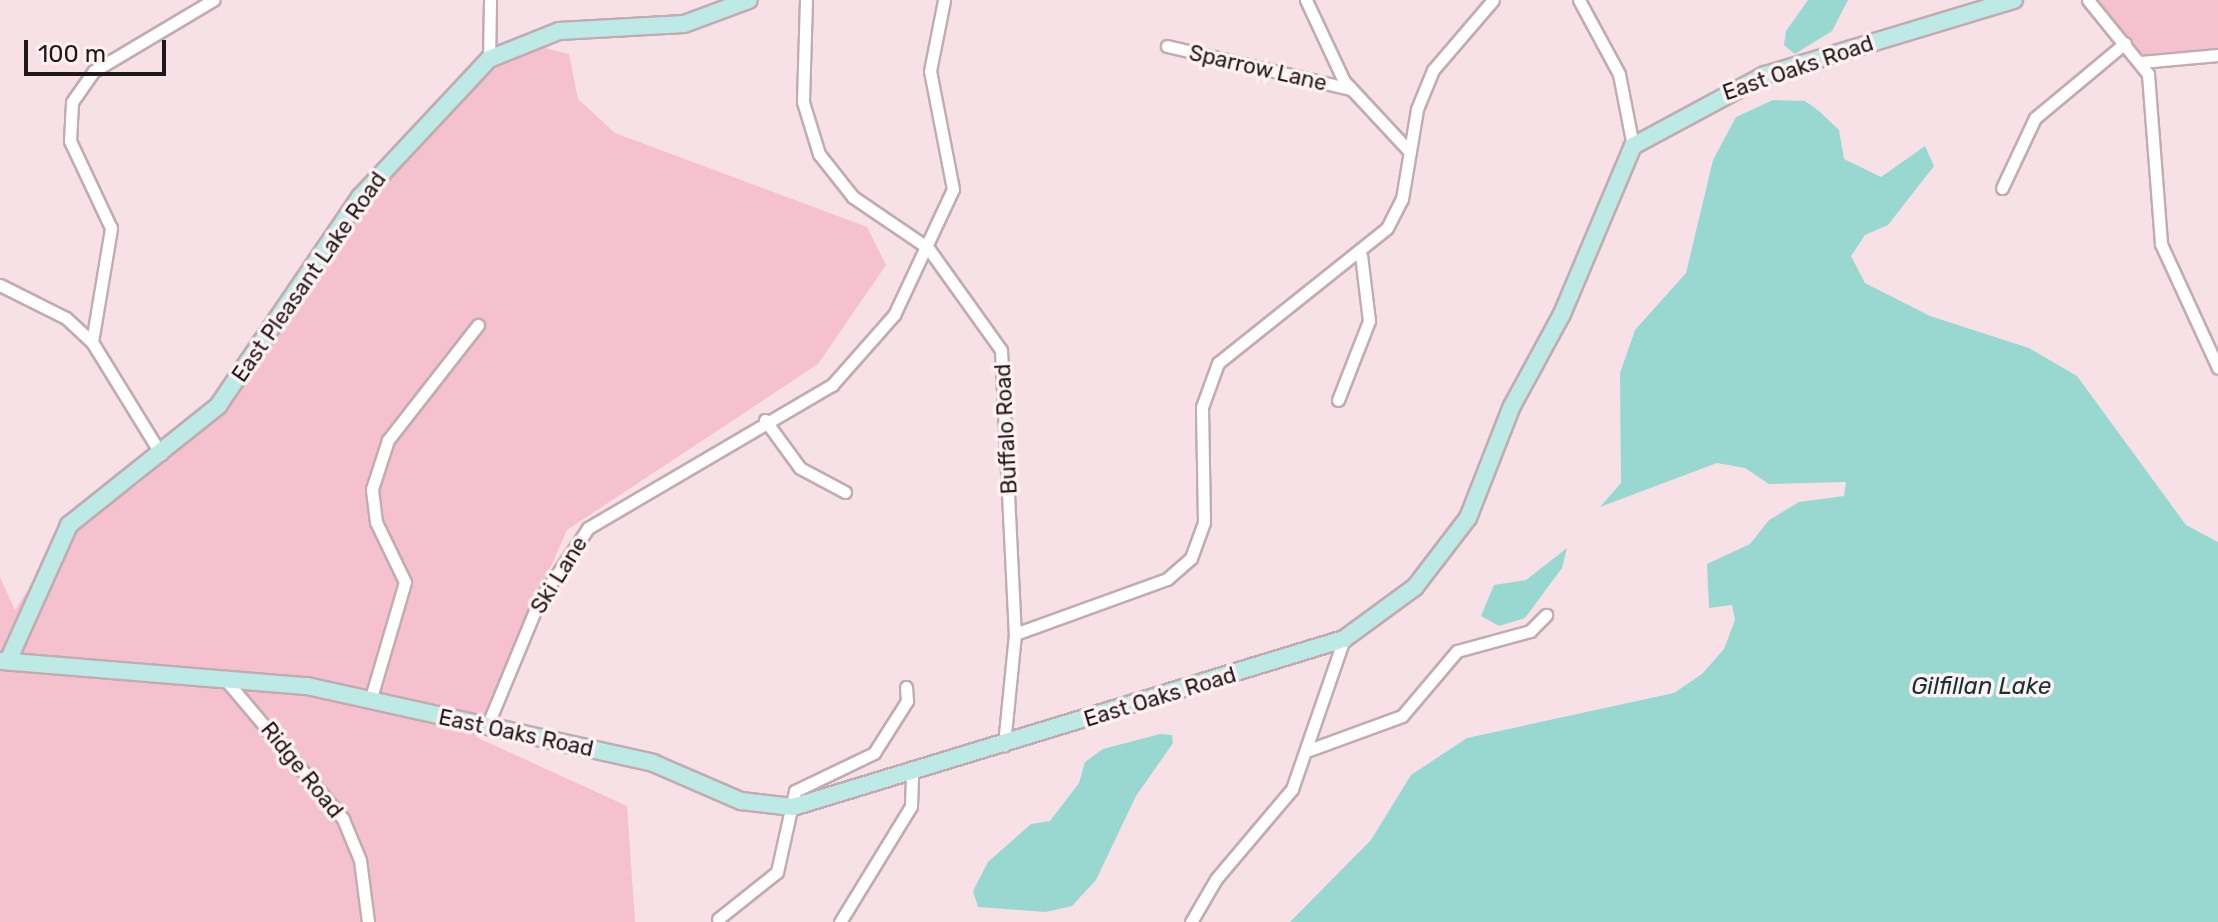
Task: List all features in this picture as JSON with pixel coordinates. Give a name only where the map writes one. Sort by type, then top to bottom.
[{"type":"street","points":[[92,342],[111,228],[70,141],[72,102],[94,71],[213,0]]},
{"type":"street","points":[[489,59],[490,0]]},
{"type":"street","name":"East Pleasant Lake Road","points":[[4,661],[69,525],[218,406],[360,197],[489,59],[559,31],[684,24],[749,0]]},
{"type":"street","name":"Buffalo Road","points":[[806,0],[803,102],[819,154],[853,197],[928,248],[1001,350],[1015,634],[1004,745]]},
{"type":"street","name":"Ski Lane","points":[[488,724],[539,601],[588,528],[765,420],[832,385],[867,353],[928,248],[953,189],[930,71],[944,0]]},
{"type":"street","points":[[1306,0],[1350,89],[1410,152]]},
{"type":"street","points":[[1015,634],[1182,569],[1204,522],[1202,407],[1218,363],[1239,339],[1361,255],[1396,213],[1433,70],[1493,0]]},
{"type":"street","points":[[1579,0],[1619,74],[1633,146]]},
{"type":"street","name":"East Oaks Road","points":[[4,661],[222,676],[370,701],[488,724],[657,764],[741,801],[793,807],[912,774],[1344,639],[1415,587],[1468,518],[1512,406],[1562,314],[1633,146],[1765,75],[2014,0]]},
{"type":"street","points":[[2088,0],[2141,62],[2155,102],[2153,200],[2160,241],[2218,368]]},
{"type":"street","points":[[2002,188],[2035,118],[2125,43]]},
{"type":"street","name":"Sparrow Lane","points":[[1167,46],[1350,89]]},
{"type":"street","points":[[2141,62],[2218,55]]},
{"type":"street","points":[[1338,400],[1369,321],[1361,255]]},
{"type":"street","points":[[0,285],[58,313],[92,342],[161,454]]},
{"type":"street","points":[[370,701],[405,582],[376,522],[372,489],[388,440],[478,325]]},
{"type":"street","points":[[765,420],[800,468],[845,492]]},
{"type":"street","points":[[1309,750],[1402,716],[1457,651],[1530,631],[1546,615]]},
{"type":"street","points":[[1191,922],[1216,879],[1286,797],[1309,750],[1344,639]]},
{"type":"street","name":"Ridge Road","points":[[222,676],[343,819],[360,860],[368,922]]},
{"type":"street","points":[[718,919],[777,872],[795,791],[883,745],[907,701],[906,687]]},
{"type":"street","points":[[840,922],[911,806],[912,774]]},
{"type":"shaded area","points":[[2088,0],[2218,0],[2218,55],[2141,62]]},
{"type":"shaded area","points":[[545,48],[569,54],[578,99],[615,133],[867,227],[886,265],[818,364],[567,530],[476,737],[627,806],[635,922],[0,922],[0,577],[15,610],[69,525],[139,484],[252,366],[363,202],[467,93],[507,59]]},
{"type":"water","points":[[1808,0],[1848,0],[1832,31],[1795,54],[1784,45],[1786,31]]},
{"type":"water","name":"Gilfillan Lake","points":[[1773,100],[1805,101],[1839,130],[1844,159],[1881,177],[1925,146],[1934,166],[1888,225],[1865,235],[1851,256],[1865,283],[1930,316],[2029,348],[2077,376],[2186,525],[2218,542],[2218,922],[1290,922],[1371,840],[1411,775],[1467,738],[1674,693],[1702,674],[1724,649],[1735,620],[1732,605],[1709,608],[1707,564],[1750,544],[1769,520],[1799,502],[1844,496],[1846,482],[1769,484],[1745,468],[1717,463],[1600,507],[1621,483],[1620,373],[1635,330],[1686,273],[1713,160],[1736,117]]},
{"type":"water","points":[[1567,548],[1562,568],[1525,618],[1499,626],[1481,616],[1494,585],[1526,580]]},
{"type":"water","points":[[1160,734],[1172,735],[1173,743],[1136,796],[1096,880],[1072,906],[1046,912],[978,907],[973,891],[988,862],[1031,824],[1050,821],[1079,783],[1085,762],[1103,749]]}]
